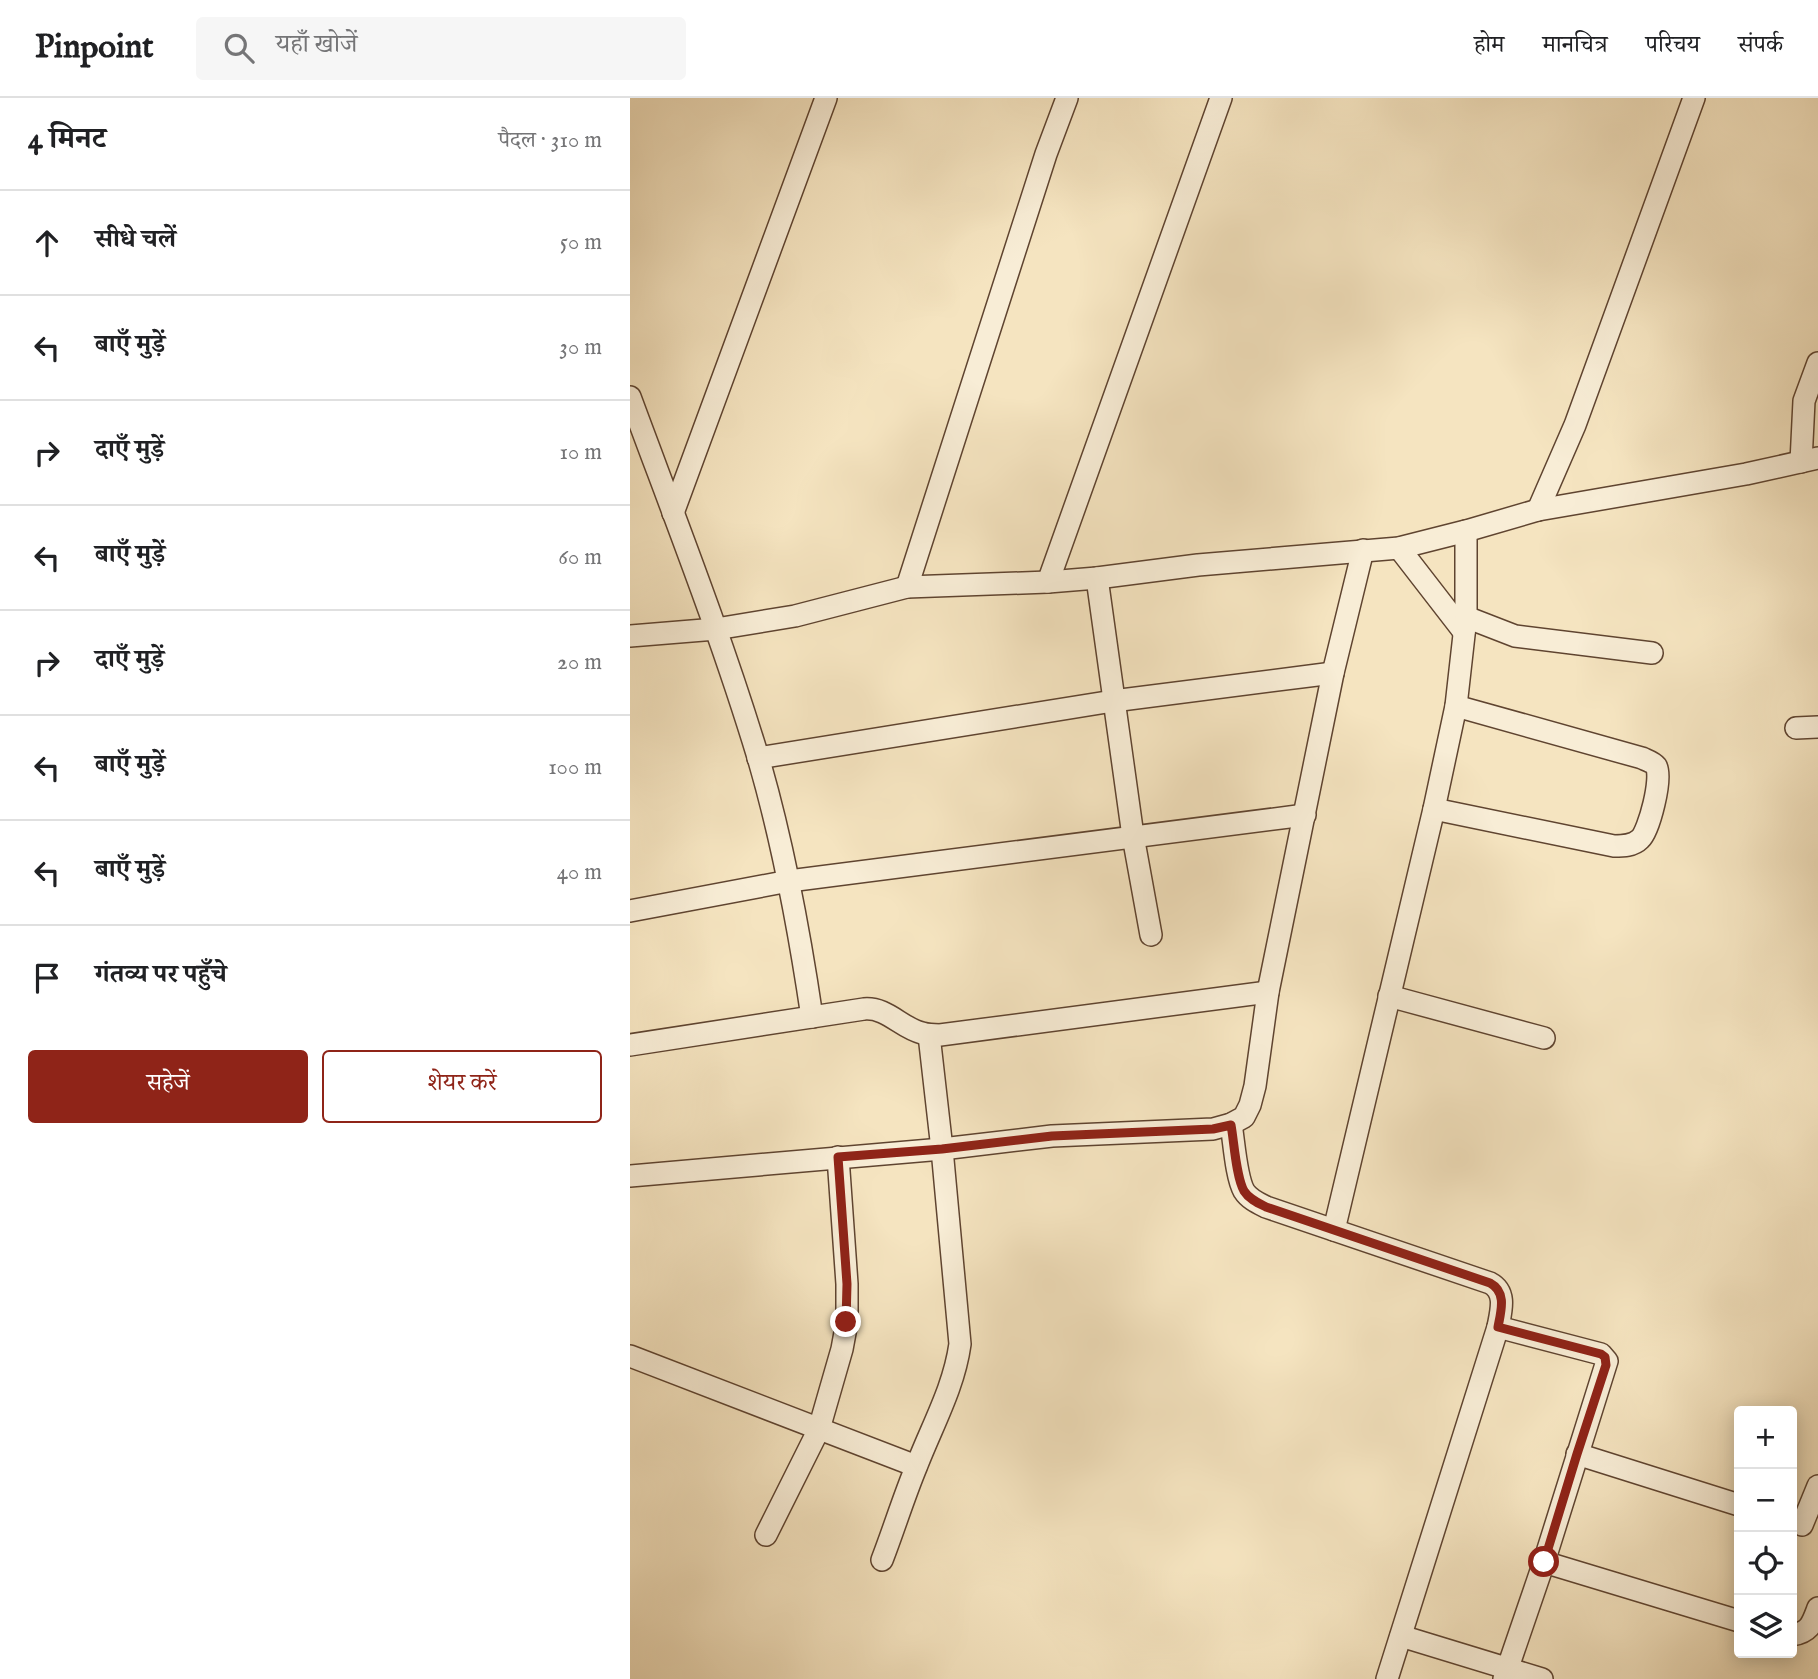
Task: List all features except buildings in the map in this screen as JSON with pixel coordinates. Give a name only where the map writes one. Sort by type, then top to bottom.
[{"type":"street","points":[[673,513],[826,98]]},
{"type":"street","points":[[907,586],[1046,154],[1067,98]]},
{"type":"street","points":[[1048,582],[1222,98]]},
{"type":"street","points":[[1538,510],[1575,425],[1694,98]]},
{"type":"street","points":[[630,636],[716,629],[795,616],[907,586],[1048,582],[1198,565],[1399,548],[1538,510],[1746,474],[1810,460],[1804,401],[1818,363]]},
{"type":"street","points":[[630,397],[716,629],[758,758],[789,881],[813,1017]]},
{"type":"street","points":[[1334,1230],[1456,706],[1465,625],[1466,531]]},
{"type":"street","points":[[1399,548],[1465,625],[1535,640],[1652,653]]},
{"type":"street","points":[[630,1176],[942,1149],[1052,1136],[1213,1129],[1231,1125],[1244,1117],[1255,1086],[1268,992],[1333,673],[1363,550]]},
{"type":"street","points":[[1097,578],[1133,836],[1151,935]]},
{"type":"street","points":[[758,758],[1113,701],[1333,673]]},
{"type":"street","points":[[1434,809],[1625,846],[1640,839],[1646,831],[1657,787],[1657,767],[1642,758],[1456,706]]},
{"type":"street","points":[[1796,728],[1818,726]]},
{"type":"street","points":[[630,911],[789,881],[1305,815]]},
{"type":"street","points":[[630,1045],[872,1008],[885,1012],[913,1030],[929,1035],[1268,992]]},
{"type":"street","points":[[1390,996],[1544,1038]]},
{"type":"street","points":[[882,1560],[916,1466],[950,1387],[960,1344],[929,1035]]},
{"type":"street","points":[[1231,1125],[1240,1181],[1244,1192],[1253,1200],[1266,1207],[1496,1286],[1502,1300],[1498,1327],[1387,1679]]},
{"type":"street","points":[[766,1535],[819,1429],[842,1349],[847,1284],[838,1157]]},
{"type":"street","points":[[1498,1327],[1601,1354],[1605,1357],[1606,1365],[1506,1674]]},
{"type":"street","points":[[630,1356],[916,1466]]},
{"type":"street","points":[[1577,1454],[1734,1503]]},
{"type":"street","points":[[1804,1526],[1818,1486]]},
{"type":"street","points":[[1544,1562],[1734,1619]]},
{"type":"street","points":[[1797,1634],[1803,1633],[1809,1627],[1818,1608]]},
{"type":"street","points":[[1401,1636],[1506,1674],[1542,1679]]},
{"type":"route","points":[[846,1322],[847,1284],[838,1157],[942,1149],[1052,1136],[1213,1129],[1231,1125],[1240,1181],[1244,1192],[1253,1200],[1266,1207],[1490,1283],[1499,1290],[1502,1300],[1498,1327],[1605,1357],[1606,1365],[1544,1562]]}]
